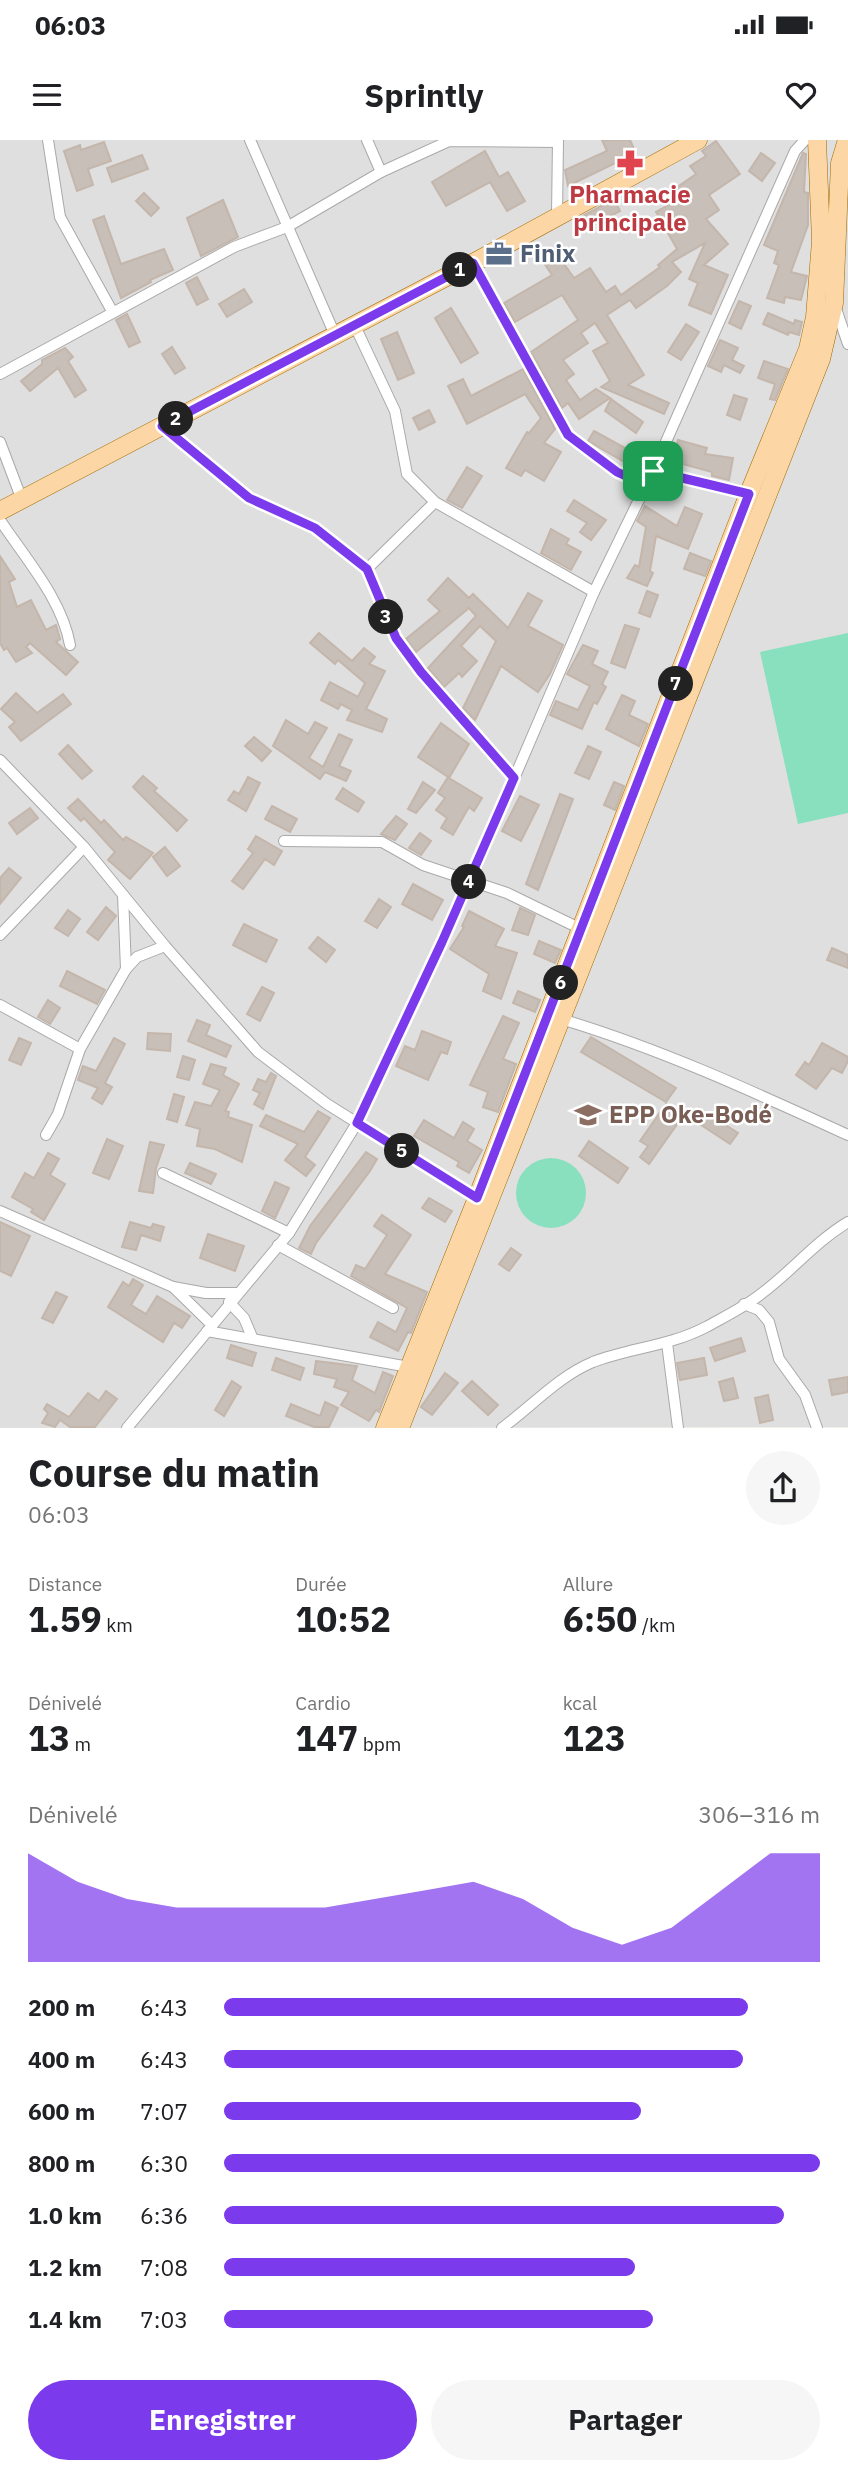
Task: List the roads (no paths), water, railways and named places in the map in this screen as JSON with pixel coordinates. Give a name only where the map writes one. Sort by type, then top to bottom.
[{"type":"main road","points":[[0,511],[473,263],[698,140]]},
{"type":"main road","points":[[385,1427],[800,369],[815,317],[821,241],[817,140]]},
{"type":"main road","points":[[400,1427],[821,359],[834,303],[843,190],[840,163],[847,140]]},
{"type":"street","points":[[48,140],[60,218],[112,311]]},
{"type":"street","points":[[250,140],[335,335]]},
{"type":"street","points":[[367,140],[382,172]]},
{"type":"street","points":[[127,1427],[289,1233],[357,1123],[471,879],[594,592],[653,471],[795,151],[805,140]]},
{"type":"street","points":[[0,374],[234,247],[286,227],[382,172],[449,141],[558,141],[557,216]]},
{"type":"street","points":[[473,263],[568,435],[617,472],[646,485]]},
{"type":"street","points":[[834,303],[848,344]]},
{"type":"street","points":[[354,324],[395,411],[401,433],[405,471],[435,502],[594,592]]},
{"type":"street","points":[[162,426],[249,498],[315,528],[367,569],[396,638],[421,672],[514,778]]},
{"type":"street","points":[[0,442],[22,500]]},
{"type":"street","points":[[653,471],[749,494]]},
{"type":"street","points":[[367,569],[435,502]]},
{"type":"street","points":[[0,520],[63,619],[70,645]]},
{"type":"street","points":[[0,760],[83,848],[165,947],[258,1052],[357,1123],[477,1198]]},
{"type":"street","points":[[284,841],[382,842],[424,865],[471,879],[582,929]]},
{"type":"street","points":[[0,935],[83,848]]},
{"type":"street","points":[[123,895],[126,969]]},
{"type":"street","points":[[47,1135],[58,1114],[80,1049],[126,969],[137,957],[165,947]]},
{"type":"street","points":[[0,1006],[80,1049]]},
{"type":"street","points":[[561,1019],[664,1053],[815,1117],[848,1135]]},
{"type":"street","points":[[163,1173],[289,1233]]},
{"type":"street","points":[[0,1211],[173,1287],[233,1298]]},
{"type":"street","points":[[502,1427],[567,1376],[592,1363],[630,1350],[667,1343],[703,1328],[761,1294],[825,1236],[848,1222]]},
{"type":"street","points":[[278,1245],[393,1308]]},
{"type":"street","points":[[173,1287],[210,1328],[408,1367]]},
{"type":"street","points":[[759,1310],[761,1294]]},
{"type":"street","points":[[233,1298],[251,1337]]},
{"type":"street","points":[[744,1304],[759,1310],[772,1329],[779,1359],[806,1395],[817,1427]]},
{"type":"street","points":[[667,1343],[678,1427]]},
{"type":"place","name":"Pharmacie principale","points":[[630,163]]},
{"type":"place","name":"Finix","points":[[499,254]]},
{"type":"place","name":"EPP Oke-Bodé","points":[[588,1115]]}]
